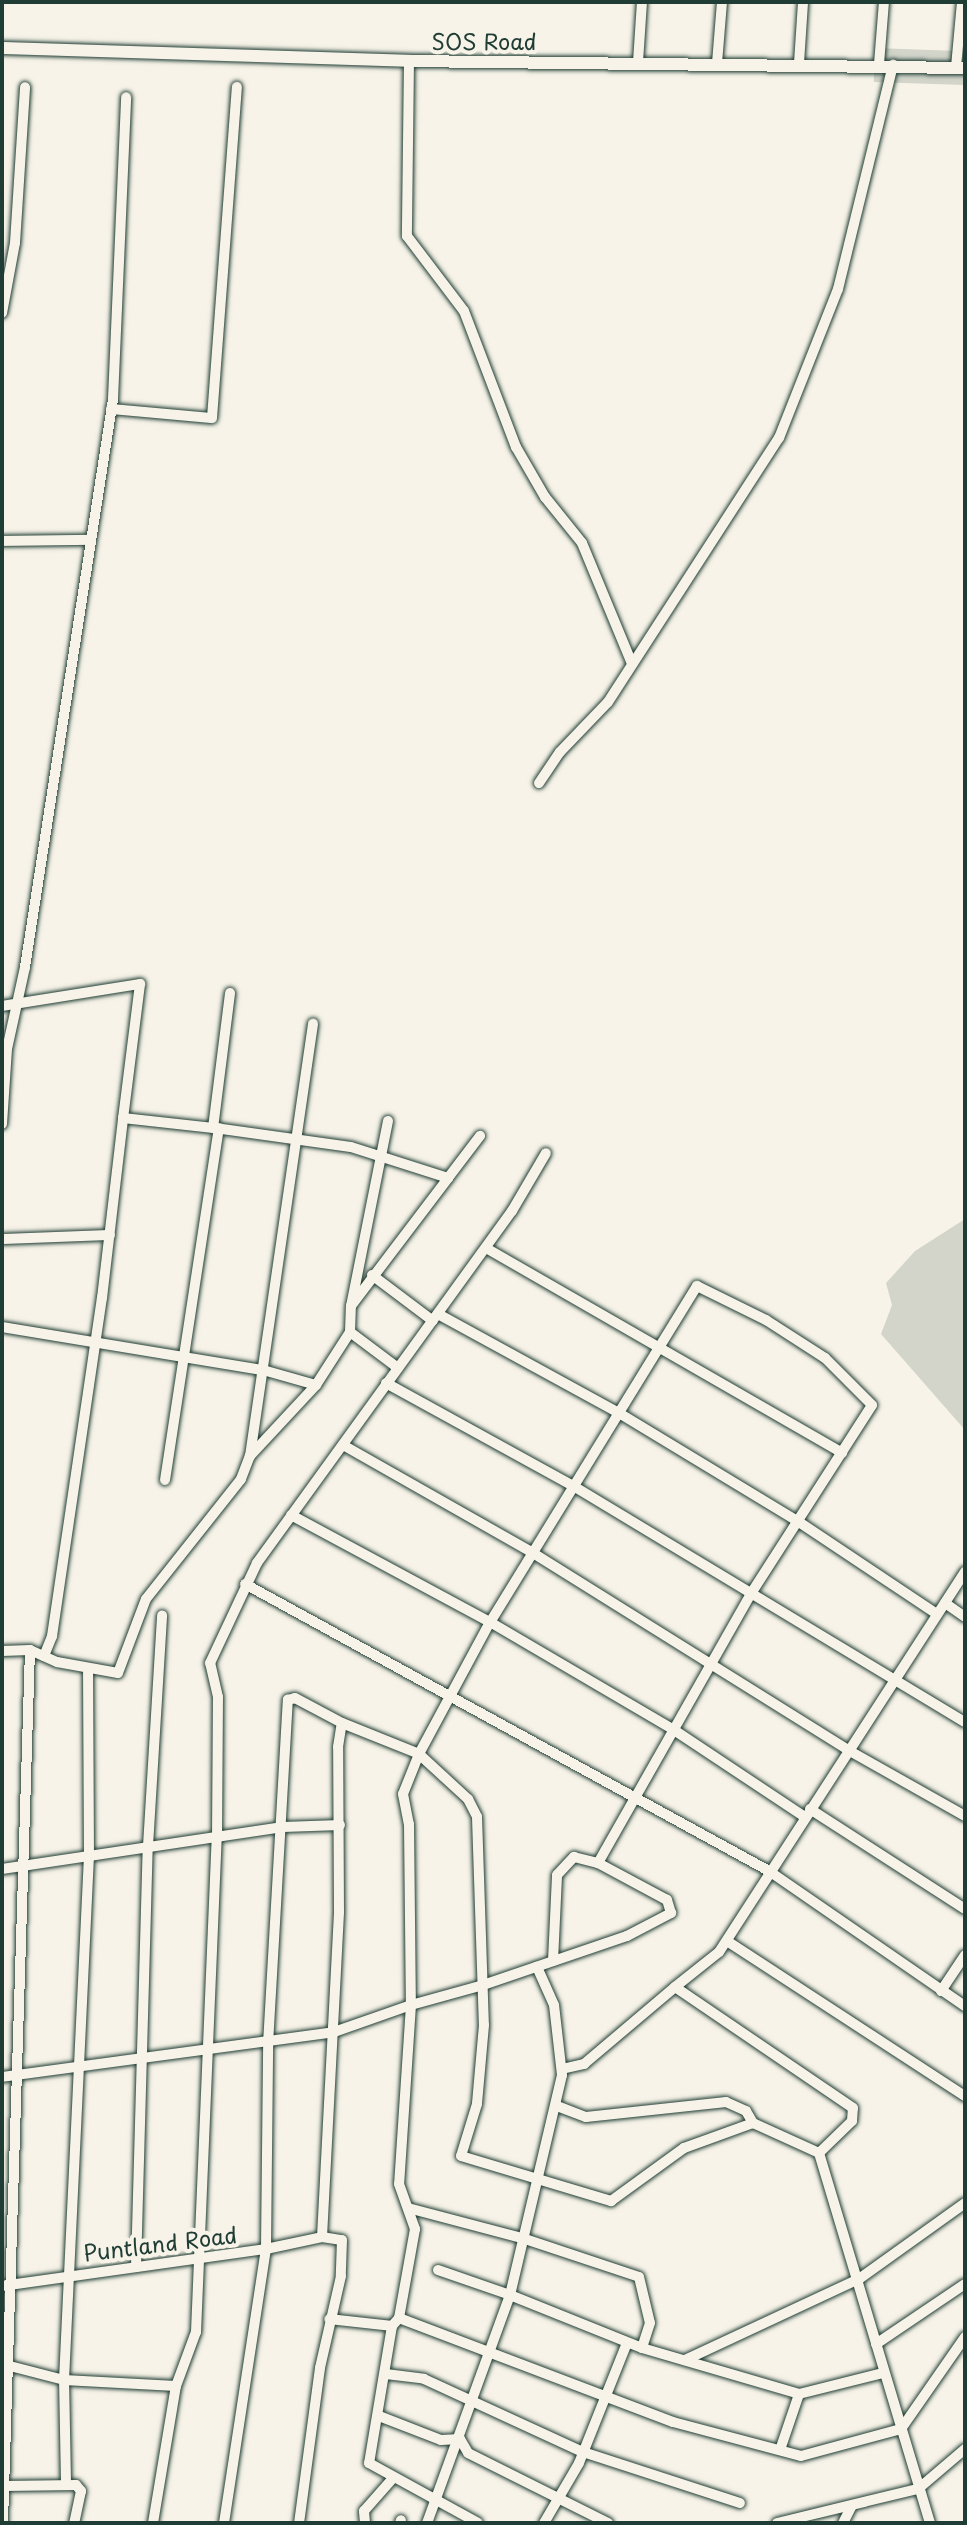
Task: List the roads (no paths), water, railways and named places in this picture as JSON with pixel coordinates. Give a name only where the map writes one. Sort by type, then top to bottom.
[{"type":"street","points":[[638,62],[642,2]]},
{"type":"street","points":[[717,63],[722,2]]},
{"type":"street","points":[[799,63],[803,2]]},
{"type":"street","points":[[879,64],[884,2]]},
{"type":"street","points":[[961,67],[962,2]]},
{"type":"street","name":"SOS Road","points":[[2,48],[409,61],[961,67]]},
{"type":"street","points":[[409,61],[407,236],[464,311],[516,447],[545,497],[582,543],[632,664]]},
{"type":"street","points":[[539,783],[560,752],[608,702],[779,438],[809,372],[838,289],[893,65]]},
{"type":"street","points":[[2,313],[15,243],[25,87]]},
{"type":"street","points":[[111,409],[212,418],[237,87]]},
{"type":"street","points":[[2,1124],[16,1007],[111,409],[119,337],[126,97]]},
{"type":"street","points":[[2,541],[90,540]]},
{"type":"street","points":[[2,1006],[16,1007],[140,984],[96,1339],[52,1636],[44,1656]]},
{"type":"street","points":[[165,1480],[216,1128],[230,993]]},
{"type":"street","points":[[2,1651],[30,1650],[88,1669],[118,1673],[146,1599],[241,1479],[250,1456],[299,1140],[313,1024]]},
{"type":"street","points":[[123,1118],[216,1128],[382,1155],[448,1178]]},
{"type":"street","points":[[250,1456],[316,1385],[350,1332],[351,1306],[388,1121]]},
{"type":"street","points":[[351,1306],[480,1136]]},
{"type":"street","points":[[153,2523],[176,2386],[196,2332],[217,1838],[218,1697],[210,1663],[245,1584],[291,1515],[486,1248],[546,1153]]},
{"type":"street","points":[[2,1239],[110,1235]]},
{"type":"street","points":[[486,1248],[662,1346],[842,1453]]},
{"type":"street","points":[[372,1275],[435,1317],[619,1413],[796,1520],[937,1614]]},
{"type":"street","points":[[478,2523],[438,2496],[369,2463],[415,2229],[399,2184],[411,2005],[409,1824],[403,1794],[419,1754],[490,1622],[697,1286],[766,1320],[825,1358],[872,1405],[752,1592],[671,1728],[598,1863]]},
{"type":"street","points":[[2,1327],[96,1339],[263,1370],[316,1385]]},
{"type":"street","points":[[350,1332],[398,1368]]},
{"type":"street","points":[[386,1383],[575,1487],[965,1722]]},
{"type":"street","points":[[343,1445],[533,1553],[848,1750],[965,1816]]},
{"type":"street","points":[[291,1515],[490,1622],[671,1728],[965,1909]]},
{"type":"street","points":[[562,2069],[584,2064],[727,1941],[769,1871],[965,1572]]},
{"type":"street","points":[[245,1584],[452,1694],[769,1871],[965,2006]]},
{"type":"street","points":[[945,1603],[965,1617]]},
{"type":"street","points":[[136,2267],[148,1846],[162,1615]]},
{"type":"street","points":[[3,2523],[8,2076],[25,1865],[30,1650]]},
{"type":"street","points":[[66,2482],[64,2380],[73,2273],[76,2071],[89,1856],[88,1669]]},
{"type":"street","points":[[224,2523],[266,2249],[268,2044],[288,1700],[295,1698],[342,1723],[419,1754],[468,1799],[477,1817],[483,1985],[477,2104],[461,2156],[611,2201],[684,2148],[753,2123]]},
{"type":"street","points":[[299,2523],[329,2319],[345,2247],[335,2236],[322,2237],[334,2032],[340,1825],[338,1747],[342,1723]]},
{"type":"street","points":[[2,1869],[283,1827],[340,1825]]},
{"type":"street","points":[[8,2076],[76,2071],[334,2032],[411,2005],[483,1985],[627,1936],[671,1913],[667,1900],[598,1863],[574,1857],[557,1875],[553,1961]]},
{"type":"street","points":[[727,1941],[965,2096]]},
{"type":"street","points":[[941,1991],[965,1955]]},
{"type":"street","points":[[427,2523],[510,2295],[557,2106],[562,2069],[554,2005],[537,1967]]},
{"type":"street","points":[[675,1987],[853,2108],[852,2121],[819,2153]]},
{"type":"street","points":[[557,2106],[586,2117],[726,2102],[746,2111],[753,2123],[819,2153],[930,2523]]},
{"type":"street","points":[[685,2360],[859,2279],[965,2203]]},
{"type":"street","points":[[408,2208],[525,2239],[639,2277],[649,2313],[642,2348]]},
{"type":"street","name":"Puntland Road","points":[[7,2285],[73,2273],[266,2249],[322,2237]]},
{"type":"street","points":[[438,2270],[510,2295],[627,2343],[799,2394],[883,2373]]},
{"type":"street","points":[[876,2344],[965,2284]]},
{"type":"street","points":[[329,2319],[396,2322],[491,2353],[673,2422],[781,2447],[801,2456],[901,2429],[965,2337]]},
{"type":"street","points":[[544,2523],[583,2452],[602,2396],[627,2343]]},
{"type":"street","points":[[6,2365],[64,2380],[176,2386]]},
{"type":"street","points":[[386,2374],[424,2379],[583,2452],[740,2503]]},
{"type":"street","points":[[781,2447],[799,2394]]},
{"type":"street","points":[[379,2416],[441,2440],[460,2439]]},
{"type":"street","points":[[460,2439],[468,2453],[556,2501],[608,2523]]},
{"type":"street","points":[[777,2523],[918,2489],[965,2449]]},
{"type":"street","points":[[365,2523],[364,2511],[394,2477]]},
{"type":"street","points":[[5,2486],[66,2482],[81,2491],[74,2523]]},
{"type":"street","points":[[843,2523],[852,2505]]}]
